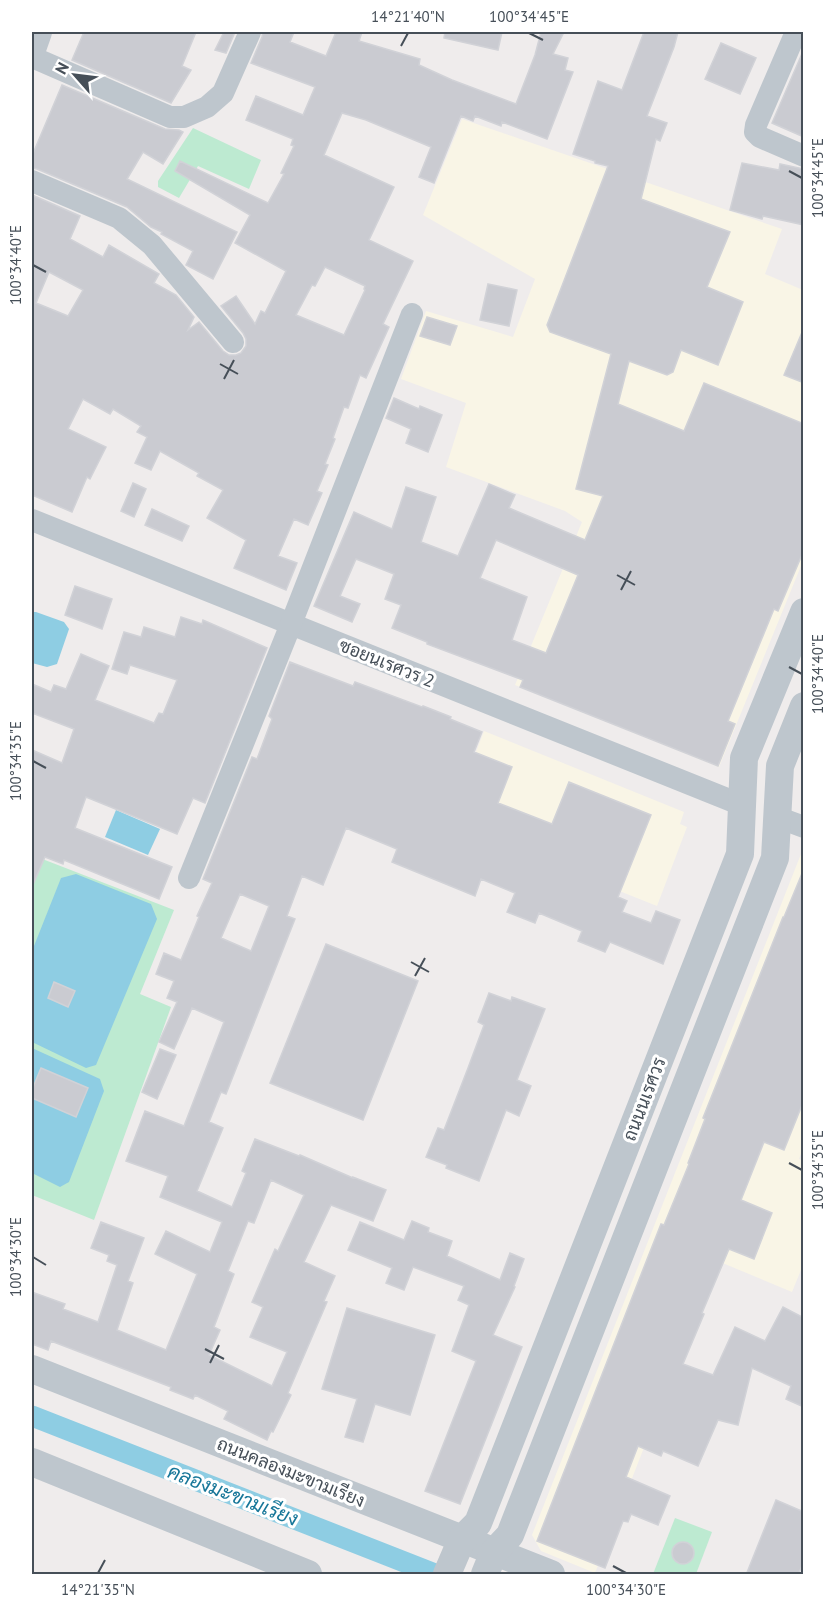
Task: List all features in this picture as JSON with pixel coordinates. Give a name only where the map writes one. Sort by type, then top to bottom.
[{"type":"street","points":[[32,49],[38,32]]},
{"type":"street","points":[[32,57],[170,117],[184,117],[207,107],[223,93],[250,32]]},
{"type":"street","points":[[796,44],[756,125],[755,132],[760,137],[804,156]]},
{"type":"street","points":[[32,181],[119,218],[153,245],[233,342]]},
{"type":"street","points":[[189,878],[412,314]]},
{"type":"street","name":"ซอยนเรศวร 2","points":[[32,520],[742,805]]},
{"type":"street","name":"ถนนนเรศวร","points":[[454,1558],[478,1523],[740,854],[744,758],[804,612]]},
{"type":"street","name":"ถนนนเรศวร","points":[[488,1566],[510,1536],[775,858],[780,766],[804,706]]},
{"type":"street","points":[[777,817],[804,827]]},
{"type":"street","points":[[672,1027],[703,1040]]},
{"type":"street","name":"ถนนคลองมะขามเรียง","points":[[32,1370],[454,1558],[488,1566],[551,1575]]},
{"type":"street","points":[[32,1462],[308,1575]]},
{"type":"shaded area","points":[[462,119],[782,229],[765,274],[803,290],[803,561],[719,767],[515,685],[582,522],[565,511],[446,467],[466,403],[401,379],[426,311],[513,337],[535,279],[423,215]]},
{"type":"shaded area","points":[[484,731],[684,812],[680,824],[687,827],[657,906],[449,823]]},
{"type":"shaded area","points":[[801,854],[803,855],[804,1146],[799,1159],[804,1161],[803,1265],[792,1292],[701,1254],[663,1399],[595,1573],[541,1551],[532,1535]]},
{"type":"green space","points":[[193,128],[261,160],[249,189],[198,166],[179,198],[158,187],[158,181]]},
{"type":"green space","points":[[32,855],[174,910],[140,994],[171,1007],[94,1220],[32,1195]]},
{"type":"green space","points":[[675,1518],[712,1532],[696,1574],[653,1574]]},
{"type":"water","points":[[32,612],[64,622],[69,629],[57,664],[47,667],[32,663]]},
{"type":"water","points":[[116,810],[160,829],[148,855],[105,837]]},
{"type":"water","points":[[76,874],[151,904],[157,919],[96,1065],[86,1068],[32,1042],[32,951],[61,878]]},
{"type":"water","points":[[32,1048],[100,1079],[104,1091],[69,1182],[60,1187],[32,1173]]},
{"type":"building","points":[[84,32],[196,32],[182,66],[191,70],[171,103],[72,60]]},
{"type":"building","points":[[224,32],[235,32],[226,53],[215,50]]},
{"type":"building","points":[[263,32],[294,32],[290,42],[326,56],[336,32],[362,32],[359,41],[420,59],[419,65],[516,104],[535,55],[541,32],[564,32],[553,54],[568,58],[565,70],[573,72],[547,139],[502,122],[501,126],[475,116],[473,121],[461,116],[434,183],[419,177],[431,147],[366,120],[342,113],[324,155],[394,187],[369,240],[413,261],[383,324],[389,327],[366,378],[360,375],[348,408],[344,407],[325,464],[328,465],[317,491],[322,493],[308,525],[294,519],[278,556],[297,563],[286,590],[234,568],[246,540],[207,518],[223,490],[197,476],[199,473],[160,451],[151,470],[135,463],[147,437],[137,432],[141,426],[113,409],[110,414],[83,399],[68,429],[106,447],[90,479],[87,477],[72,512],[32,495],[32,195],[80,216],[70,239],[103,257],[109,245],[159,274],[154,283],[176,295],[194,317],[188,330],[199,322],[223,351],[229,355],[241,353],[246,346],[246,339],[221,306],[236,296],[255,324],[261,311],[265,313],[286,271],[235,243],[250,215],[175,171],[180,161],[268,203],[284,174],[281,173],[294,146],[291,145],[293,139],[246,120],[256,96],[303,115],[315,87],[251,63]],"holes":[[[325,267],[365,286],[344,335],[296,315],[312,285],[315,286]],[[49,272],[83,290],[68,316],[36,303]]]},
{"type":"building","points":[[445,32],[502,32],[498,50],[444,38]]},
{"type":"building","points":[[644,32],[678,32],[647,116],[667,123],[660,141],[656,139],[641,199],[730,232],[707,287],[743,302],[718,365],[681,350],[673,372],[667,375],[629,361],[618,404],[684,431],[704,383],[804,424],[804,550],[778,611],[774,609],[728,721],[735,724],[718,766],[520,687],[523,680],[427,644],[427,642],[392,628],[401,605],[385,599],[394,574],[356,559],[340,596],[360,604],[352,622],[314,606],[354,512],[392,529],[406,487],[436,497],[421,542],[458,556],[489,484],[515,495],[509,508],[585,540],[603,496],[576,489],[611,354],[550,332],[547,325],[608,166],[573,154],[598,81],[622,90]],"holes":[[[496,540],[578,575],[546,653],[512,640],[527,597],[480,578]]]},
{"type":"building","points":[[721,43],[756,58],[740,94],[705,79]]},
{"type":"building","points":[[804,49],[804,137],[772,123]]},
{"type":"building","points":[[62,85],[165,129],[183,132],[163,164],[143,152],[127,179],[237,232],[213,279],[186,265],[193,251],[161,234],[162,232],[151,227],[127,207],[32,168],[32,156]]},
{"type":"building","points":[[742,163],[779,170],[780,164],[804,169],[804,225],[763,216],[762,219],[730,210]]},
{"type":"building","points":[[488,284],[517,290],[509,326],[480,320]]},
{"type":"building","points":[[427,317],[457,326],[450,345],[420,336]]},
{"type":"building","points":[[804,330],[804,383],[784,375]]},
{"type":"building","points":[[394,398],[419,409],[420,406],[442,415],[428,452],[406,443],[411,429],[386,418]]},
{"type":"building","points":[[133,483],[146,489],[134,517],[121,511]]},
{"type":"building","points":[[152,509],[189,526],[182,541],[145,525]]},
{"type":"building","points":[[75,586],[112,599],[102,629],[65,615]]},
{"type":"building","points":[[181,617],[202,624],[203,620],[267,648],[205,803],[193,798],[177,834],[86,797],[75,828],[172,867],[159,899],[64,860],[63,864],[45,857],[32,887],[32,750],[62,763],[74,729],[32,713],[32,684],[51,692],[54,685],[66,689],[81,654],[109,666],[95,700],[154,723],[159,713],[163,714],[177,680],[130,665],[127,674],[112,669],[124,632],[141,637],[144,627],[175,637]]},
{"type":"building","points":[[290,662],[353,686],[355,682],[423,706],[482,732],[474,752],[512,767],[498,803],[552,824],[569,782],[651,815],[618,897],[627,901],[622,912],[651,923],[656,911],[680,920],[663,964],[610,942],[605,952],[578,941],[582,931],[539,913],[535,923],[507,912],[515,893],[481,879],[475,896],[392,862],[397,849],[346,828],[323,885],[302,876],[287,916],[295,919],[226,1094],[221,1092],[209,1122],[223,1128],[197,1191],[232,1207],[246,1173],[242,1171],[255,1139],[386,1190],[373,1221],[331,1205],[304,1262],[335,1276],[324,1301],[327,1302],[288,1393],[291,1395],[267,1440],[224,1419],[228,1411],[195,1395],[193,1399],[170,1390],[171,1387],[51,1341],[48,1350],[32,1344],[32,1292],[65,1304],[63,1309],[98,1322],[117,1265],[107,1261],[109,1255],[91,1248],[101,1222],[144,1238],[128,1281],[133,1283],[117,1330],[166,1350],[197,1274],[155,1254],[166,1231],[210,1252],[222,1222],[160,1197],[168,1176],[126,1161],[145,1111],[184,1126],[224,1022],[192,1008],[174,1049],[159,1042],[177,1002],[167,998],[174,981],[156,974],[164,953],[181,960],[212,883],[203,879],[252,757],[257,759],[272,719],[269,716]],"holes":[[[240,894],[269,906],[251,951],[221,938]],[[271,1180],[304,1195],[278,1251],[275,1249],[252,1302],[263,1307],[250,1337],[287,1352],[272,1386],[209,1355],[220,1330],[214,1327],[234,1274],[228,1271],[248,1221],[254,1223]]]},
{"type":"building","points":[[803,871],[804,1100],[784,1150],[764,1142],[741,1200],[772,1213],[754,1259],[729,1249],[683,1364],[713,1375],[735,1327],[765,1341],[783,1307],[804,1318],[804,1407],[786,1399],[791,1386],[752,1368],[738,1425],[718,1420],[698,1466],[663,1451],[661,1456],[638,1446],[626,1477],[670,1496],[658,1525],[631,1514],[628,1522],[623,1521],[605,1568],[537,1541],[661,1224],[664,1225],[689,1164],[705,1119],[703,1118]]},
{"type":"building","points":[[326,944],[418,981],[363,1120],[270,1083]]},
{"type":"building","points":[[54,982],[75,991],[68,1007],[48,998]]},
{"type":"building","points":[[489,993],[511,1001],[512,997],[545,1009],[517,1080],[531,1086],[519,1116],[506,1110],[479,1181],[426,1157],[438,1128],[444,1130],[468,1068],[484,1025],[478,1022]]},
{"type":"building","points":[[160,1049],[176,1055],[157,1099],[142,1092]]},
{"type":"building","points":[[41,1068],[88,1088],[76,1117],[32,1098],[32,1090]]},
{"type":"building","points":[[412,1221],[429,1228],[428,1232],[452,1241],[447,1256],[500,1280],[510,1253],[524,1259],[515,1287],[493,1335],[522,1347],[460,1504],[425,1491],[476,1361],[452,1351],[469,1305],[458,1300],[464,1286],[413,1267],[404,1290],[386,1283],[392,1268],[348,1250],[360,1222],[404,1240]]},
{"type":"building","points":[[347,1308],[435,1335],[410,1415],[375,1404],[363,1442],[345,1437],[357,1399],[322,1389]]},
{"type":"building","points":[[776,1500],[804,1512],[804,1561],[798,1575],[746,1575]]},
{"type":"building","points":[[683,1542],[691,1545],[694,1553],[691,1561],[683,1564],[675,1561],[672,1553],[675,1545]]},
{"type":"waterway","name":"คลองมะขามเรียง","points":[[32,1416],[435,1574]]}]
